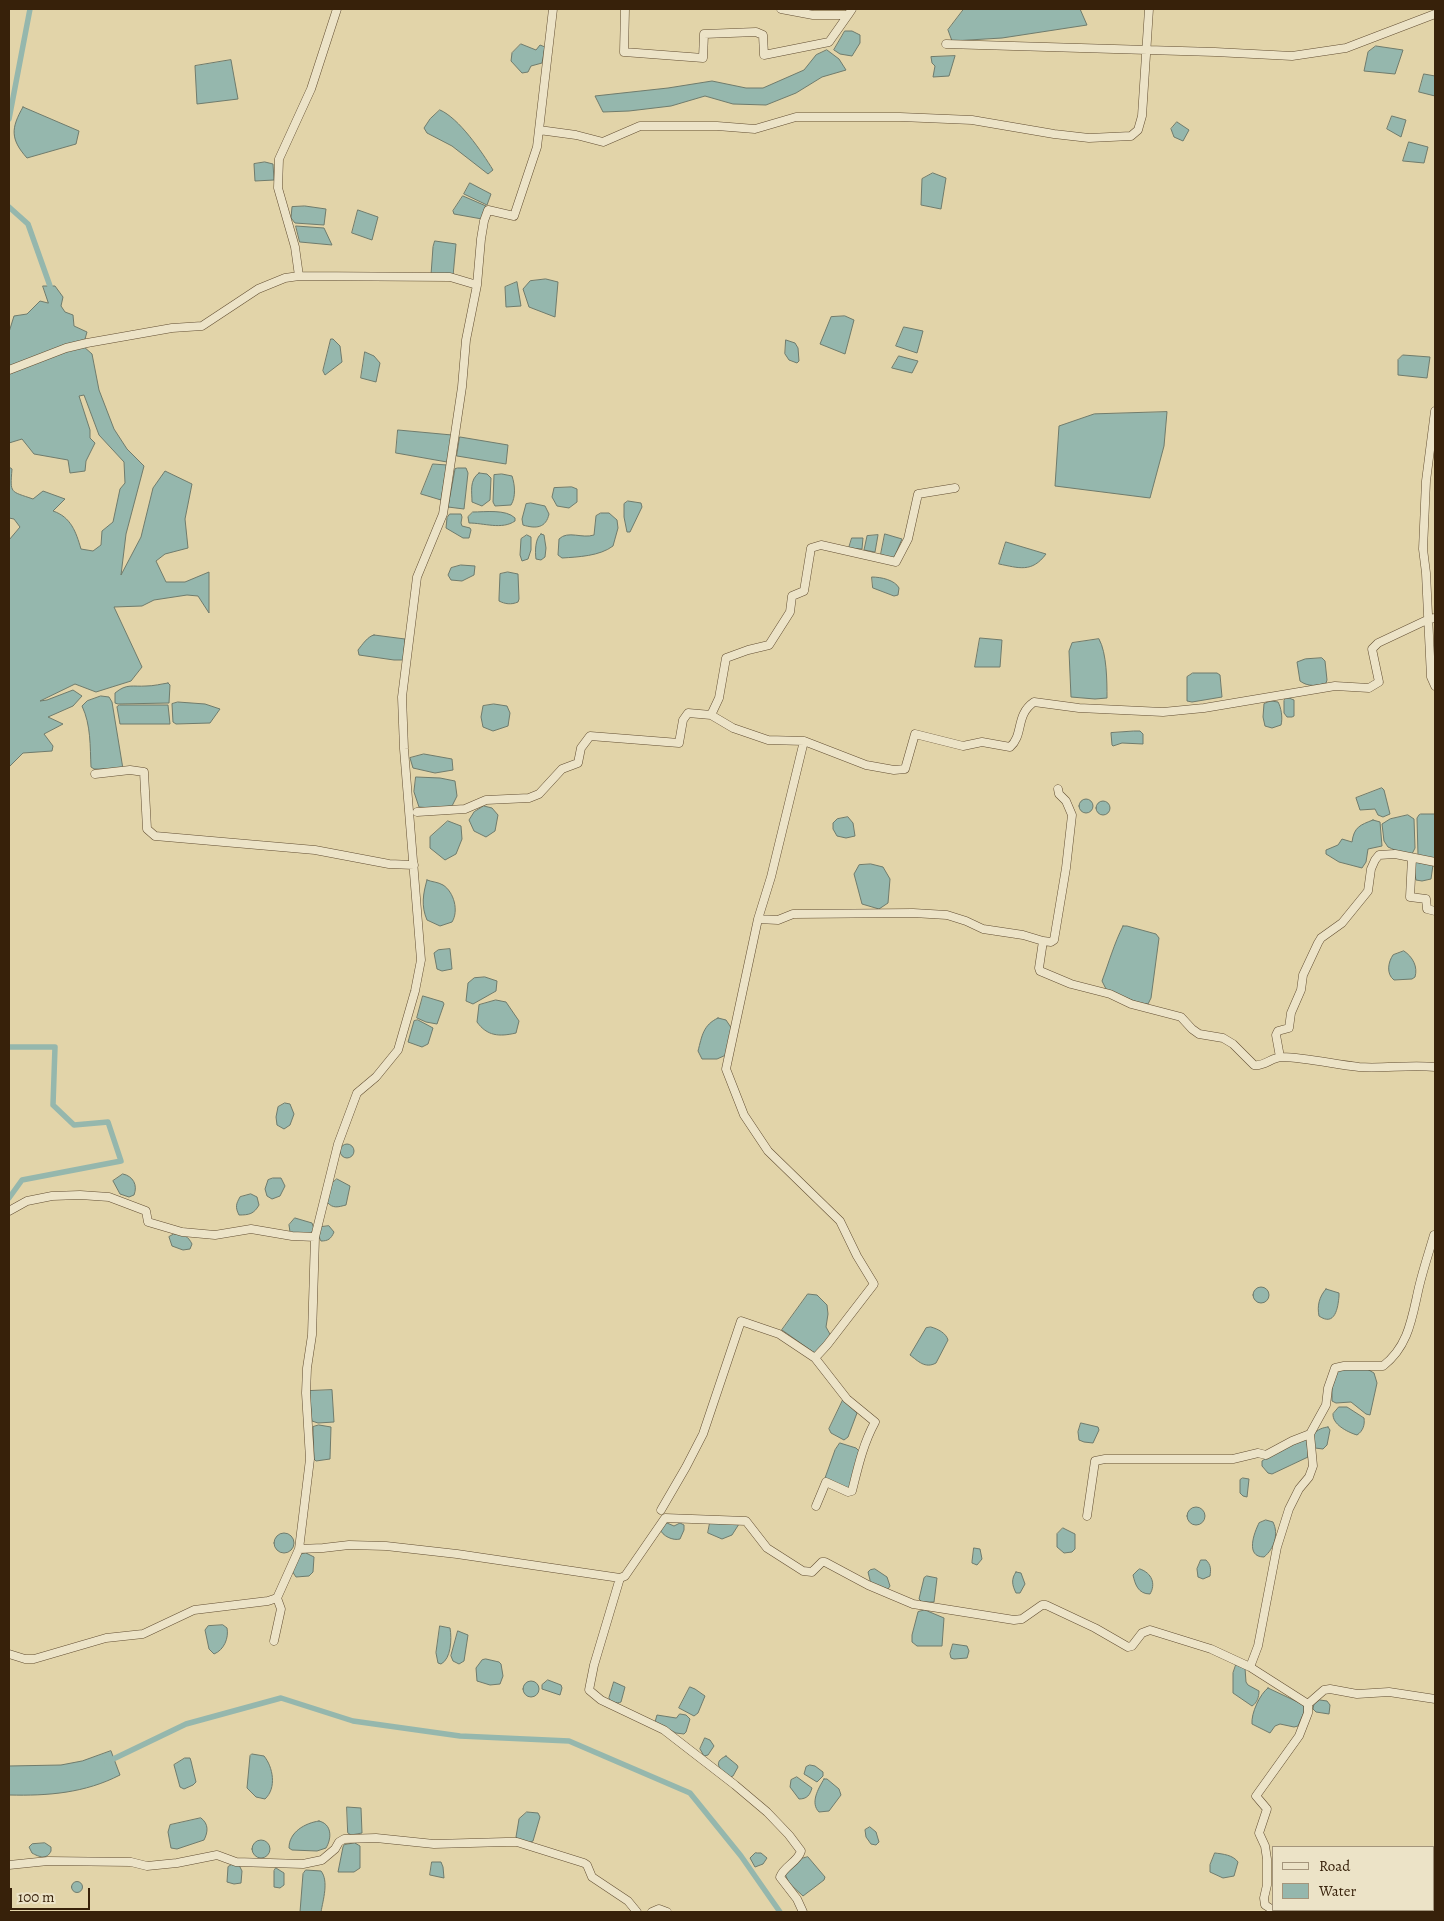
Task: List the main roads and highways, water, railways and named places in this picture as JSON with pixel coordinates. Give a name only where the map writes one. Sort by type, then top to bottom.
[{"type":"water","points":[[964,9],[1080,9],[1087,25],[1002,38],[952,41],[948,30]]},
{"type":"water","points":[[845,31],[852,31],[860,35],[860,43],[852,56],[840,54],[834,50]]},
{"type":"water","points":[[521,44],[536,50],[540,45],[545,47],[542,63],[531,66],[528,72],[522,73],[511,61],[512,53]]},
{"type":"water","points":[[1376,46],[1403,50],[1395,74],[1364,71],[1368,52]]},
{"type":"water","points":[[827,50],[839,59],[846,70],[822,77],[796,93],[766,105],[733,104],[705,96],[671,106],[603,112],[595,96],[712,81],[746,88],[763,88],[804,70],[816,55]]},
{"type":"water","points":[[955,56],[949,76],[933,77],[935,66],[932,63],[931,57]]},
{"type":"water","points":[[231,60],[238,99],[197,104],[195,66]]},
{"type":"water","points":[[1424,74],[1435,76],[1435,96],[1419,92]]},
{"type":"water","points":[[23,107],[79,131],[76,144],[27,158],[21,151],[14,133],[16,121]]},
{"type":"water","points":[[440,110],[455,120],[476,145],[493,170],[488,174],[452,146],[427,133],[424,128]]},
{"type":"water","points":[[1392,116],[1406,120],[1401,137],[1387,129]]},
{"type":"water","points":[[1177,122],[1189,130],[1183,141],[1174,137],[1171,129]]},
{"type":"water","points":[[1409,142],[1428,147],[1424,163],[1403,161]]},
{"type":"water","points":[[265,162],[273,164],[274,180],[255,181],[254,164]]},
{"type":"water","points":[[933,173],[946,178],[941,209],[921,205],[922,179]]},
{"type":"water","points":[[470,183],[491,194],[487,205],[464,194]]},
{"type":"water","points":[[463,196],[486,206],[482,219],[454,214],[453,211]]},
{"type":"water","points":[[305,206],[326,209],[324,225],[295,223],[291,218],[292,207]]},
{"type":"water","points":[[358,210],[378,217],[372,240],[352,233]]},
{"type":"water","points":[[296,226],[324,228],[332,245],[300,242]]},
{"type":"water","points":[[435,241],[456,244],[453,276],[431,275]]},
{"type":"water","points":[[546,279],[558,282],[555,317],[529,307],[523,289],[530,281]]},
{"type":"water","points":[[517,282],[521,306],[506,307],[505,287]]},
{"type":"water","points":[[43,286],[55,286],[63,297],[61,306],[65,312],[73,315],[74,326],[87,332],[83,346],[92,354],[99,390],[114,429],[127,449],[144,466],[126,534],[121,575],[141,537],[153,488],[165,471],[192,484],[185,519],[188,548],[165,554],[156,561],[166,582],[185,582],[209,572],[209,613],[198,596],[187,595],[154,600],[142,606],[114,607],[142,667],[131,681],[96,692],[75,684],[40,701],[73,690],[82,696],[73,706],[48,717],[63,724],[44,734],[53,746],[52,751],[23,753],[9,767],[9,540],[20,527],[14,519],[9,518],[9,467],[12,469],[11,483],[16,493],[33,499],[43,491],[65,499],[53,511],[64,517],[72,526],[81,549],[93,551],[101,545],[102,531],[113,522],[120,489],[125,483],[124,462],[99,435],[84,395],[79,396],[90,430],[90,438],[95,443],[86,461],[85,471],[70,473],[68,460],[34,454],[22,439],[9,443],[9,332],[14,316],[27,314],[40,301],[48,303]]},
{"type":"water","points":[[845,316],[854,320],[845,354],[820,344],[831,317]]},
{"type":"water","points":[[904,327],[923,331],[917,353],[896,346]]},
{"type":"water","points":[[331,339],[340,346],[342,362],[325,375],[323,371]]},
{"type":"water","points":[[786,340],[795,343],[798,348],[799,361],[797,363],[789,360],[785,354]]},
{"type":"water","points":[[365,352],[374,356],[380,363],[376,382],[361,378]]},
{"type":"water","points":[[1403,355],[1430,357],[1427,378],[1398,375],[1398,360]]},
{"type":"water","points":[[899,356],[918,361],[912,373],[892,368]]},
{"type":"water","points":[[1167,412],[1164,446],[1150,498],[1055,486],[1059,426],[1094,414]]},
{"type":"water","points":[[398,430],[452,435],[447,462],[396,453]]},
{"type":"water","points":[[460,437],[508,445],[506,464],[457,456]]},
{"type":"water","points":[[433,464],[447,465],[441,500],[421,494]]},
{"type":"water","points":[[466,468],[468,473],[464,509],[448,507],[455,469]]},
{"type":"water","points":[[479,473],[487,474],[491,478],[490,500],[482,506],[472,502],[472,483]]},
{"type":"water","points":[[494,475],[512,476],[514,498],[511,505],[495,506],[493,502]]},
{"type":"water","points":[[572,487],[577,489],[577,502],[569,508],[557,506],[552,497],[554,488]]},
{"type":"water","points":[[628,501],[641,503],[642,507],[630,532],[627,532],[624,517],[624,504]]},
{"type":"water","points":[[531,503],[545,506],[549,514],[548,519],[543,525],[532,527],[523,525],[522,519],[526,504]]},
{"type":"water","points":[[473,512],[506,513],[515,518],[515,521],[499,526],[469,523],[468,517]]},
{"type":"water","points":[[601,513],[609,513],[617,520],[618,528],[613,546],[602,552],[589,555],[562,558],[558,555],[559,539],[563,536],[594,535],[596,516]]},
{"type":"water","points":[[450,514],[461,514],[462,526],[471,530],[469,538],[463,538],[446,528],[447,518]]},
{"type":"water","points":[[541,534],[544,535],[546,548],[545,557],[541,560],[536,559],[536,553],[537,542]]},
{"type":"water","points":[[885,534],[902,539],[893,560],[881,554]]},
{"type":"water","points":[[527,535],[531,537],[531,550],[528,559],[522,561],[520,555],[521,539]]},
{"type":"water","points":[[878,535],[875,552],[864,550],[867,536]]},
{"type":"water","points":[[852,538],[863,538],[862,549],[849,548]]},
{"type":"water","points":[[1006,542],[1046,554],[1041,560],[1030,567],[1019,568],[999,564]]},
{"type":"water","points":[[461,565],[475,566],[474,575],[462,581],[451,580],[448,575],[451,568]]},
{"type":"water","points":[[508,572],[518,574],[519,599],[518,602],[513,604],[499,601],[500,574]]},
{"type":"water","points":[[872,577],[883,578],[897,585],[899,588],[898,595],[894,596],[873,588]]},
{"type":"water","points":[[374,635],[405,639],[403,660],[359,655],[358,650],[367,639]]},
{"type":"water","points":[[980,638],[1002,640],[1000,667],[975,667]]},
{"type":"water","points":[[1099,639],[1105,660],[1107,698],[1071,697],[1069,651],[1072,643]]},
{"type":"water","points":[[1322,658],[1325,661],[1326,683],[1313,685],[1300,681],[1297,662],[1305,659]]},
{"type":"water","points":[[1193,673],[1217,673],[1220,675],[1222,697],[1192,702],[1187,701],[1187,677]]},
{"type":"water","points":[[168,683],[170,685],[169,703],[115,703],[115,693],[123,688]]},
{"type":"water","points":[[101,696],[109,697],[112,702],[123,769],[94,769],[91,767],[89,728],[82,706],[87,701]]},
{"type":"water","points":[[1286,698],[1294,700],[1294,716],[1292,717],[1287,717],[1284,713],[1284,701]]},
{"type":"water","points":[[1271,701],[1278,702],[1282,716],[1281,725],[1272,728],[1265,726],[1263,717],[1264,704]]},
{"type":"water","points":[[178,702],[205,704],[220,709],[210,723],[176,724],[173,722],[172,704]]},
{"type":"water","points":[[494,704],[507,706],[510,713],[508,726],[493,731],[483,727],[481,717],[483,706]]},
{"type":"water","points":[[120,705],[168,705],[170,724],[120,724],[117,707]]},
{"type":"water","points":[[1140,731],[1143,734],[1143,744],[1122,743],[1112,745],[1111,733]]},
{"type":"water","points":[[424,754],[452,759],[453,770],[435,773],[413,768],[410,758]]},
{"type":"water","points":[[416,777],[455,781],[457,796],[452,806],[419,807],[414,792]]},
{"type":"water","points":[[1382,788],[1390,814],[1383,817],[1378,815],[1375,809],[1360,810],[1356,798]]},
{"type":"water","points":[[1083,799],[1089,799],[1093,806],[1089,813],[1083,813],[1079,809],[1079,803]]},
{"type":"water","points":[[1103,801],[1108,803],[1110,808],[1108,813],[1103,815],[1098,813],[1096,808],[1098,803]]},
{"type":"water","points":[[484,806],[492,808],[498,815],[495,831],[486,837],[474,831],[469,820],[474,812]]},
{"type":"water","points":[[1421,814],[1435,814],[1435,859],[1418,855],[1417,818]]},
{"type":"water","points":[[1408,815],[1414,819],[1415,848],[1411,856],[1388,847],[1384,841],[1382,824],[1390,819]]},
{"type":"water","points":[[848,817],[853,823],[855,836],[846,838],[837,836],[833,829],[833,823],[837,819]]},
{"type":"water","points":[[1373,820],[1380,822],[1382,846],[1368,849],[1366,862],[1362,868],[1339,862],[1326,854],[1326,850],[1338,845],[1342,839],[1352,842],[1358,827]]},
{"type":"water","points":[[448,821],[461,826],[462,839],[456,854],[445,860],[430,848],[430,837]]},
{"type":"water","points":[[1416,862],[1433,865],[1431,879],[1416,880],[1414,870]]},
{"type":"water","points":[[871,864],[883,867],[890,879],[888,903],[879,909],[862,904],[854,874],[859,865]]},
{"type":"water","points":[[427,880],[443,885],[453,897],[455,913],[452,922],[440,926],[427,920],[423,900]]},
{"type":"water","points":[[1123,926],[1156,934],[1159,938],[1151,998],[1148,1004],[1107,991],[1102,981]]},
{"type":"water","points":[[450,949],[452,969],[442,971],[437,969],[434,953],[438,950]]},
{"type":"water","points":[[1404,951],[1414,963],[1415,977],[1412,979],[1394,980],[1389,971],[1390,961],[1393,955]]},
{"type":"water","points":[[485,977],[497,981],[496,991],[473,1004],[466,1001],[468,983],[474,978]]},
{"type":"water","points":[[423,996],[443,1002],[444,1004],[437,1024],[417,1018]]},
{"type":"water","points":[[496,1000],[506,1002],[519,1021],[516,1033],[499,1035],[489,1033],[477,1022],[479,1005]]},
{"type":"water","points":[[718,1018],[726,1020],[732,1029],[726,1055],[717,1059],[702,1059],[698,1051],[702,1036],[709,1024]]},
{"type":"water","points":[[418,1020],[433,1028],[428,1044],[422,1047],[408,1042],[414,1021]]},
{"type":"water","points":[[285,1103],[290,1104],[294,1114],[290,1125],[284,1129],[277,1125],[276,1117],[278,1107]]},
{"type":"water","points":[[347,1144],[352,1146],[354,1151],[352,1156],[347,1158],[342,1156],[340,1151],[342,1146]]},
{"type":"water","points":[[123,1174],[130,1177],[135,1184],[134,1195],[129,1197],[120,1194],[113,1181]]},
{"type":"water","points":[[281,1178],[285,1186],[280,1196],[272,1199],[267,1196],[265,1189],[268,1180]]},
{"type":"water","points":[[337,1179],[350,1186],[346,1205],[336,1207],[331,1206],[327,1202],[330,1185]]},
{"type":"water","points":[[251,1194],[257,1197],[259,1205],[251,1213],[239,1215],[237,1206],[240,1197]]},
{"type":"water","points":[[295,1218],[312,1223],[314,1229],[310,1234],[298,1235],[290,1232],[289,1225]]},
{"type":"water","points":[[329,1226],[334,1232],[333,1234],[326,1241],[321,1241],[318,1235],[321,1227]]},
{"type":"water","points":[[174,1234],[187,1237],[192,1244],[190,1249],[183,1250],[172,1246],[169,1237]]},
{"type":"water","points":[[1261,1287],[1269,1295],[1261,1303],[1253,1295]]},
{"type":"water","points":[[1326,1289],[1339,1293],[1335,1315],[1329,1319],[1319,1316],[1318,1312],[1320,1298]]},
{"type":"water","points":[[808,1294],[817,1295],[827,1305],[826,1327],[831,1336],[816,1354],[782,1330]]},
{"type":"water","points":[[931,1327],[945,1335],[948,1340],[936,1363],[925,1365],[910,1355],[926,1328]]},
{"type":"water","points":[[1336,1369],[1367,1369],[1374,1373],[1377,1383],[1370,1415],[1351,1402],[1336,1403],[1332,1401],[1332,1385]]},
{"type":"water","points":[[332,1390],[334,1422],[318,1423],[312,1421],[309,1391]]},
{"type":"water","points":[[843,1400],[857,1413],[848,1437],[844,1440],[831,1433],[829,1429]]},
{"type":"water","points":[[1339,1407],[1347,1407],[1364,1418],[1361,1432],[1357,1435],[1345,1430],[1335,1421],[1333,1414]]},
{"type":"water","points":[[1081,1423],[1098,1427],[1099,1430],[1093,1443],[1079,1440],[1078,1432]]},
{"type":"water","points":[[319,1425],[331,1427],[330,1459],[316,1461],[314,1459],[313,1427]]},
{"type":"water","points":[[1328,1427],[1330,1430],[1327,1445],[1323,1449],[1315,1448],[1312,1440],[1314,1433]]},
{"type":"water","points":[[1307,1438],[1308,1457],[1272,1474],[1268,1473],[1262,1466],[1262,1461],[1268,1457]]},
{"type":"water","points":[[840,1443],[856,1448],[859,1451],[850,1489],[825,1478],[835,1450]]},
{"type":"water","points":[[1243,1478],[1249,1479],[1247,1497],[1240,1493],[1240,1480]]},
{"type":"water","points":[[1196,1507],[1202,1510],[1205,1516],[1202,1522],[1196,1525],[1190,1522],[1187,1516],[1190,1510]]},
{"type":"water","points":[[1266,1520],[1273,1522],[1276,1531],[1273,1546],[1264,1557],[1254,1553],[1252,1544],[1259,1523]]},
{"type":"water","points":[[663,1523],[674,1526],[680,1523],[684,1525],[680,1539],[671,1539],[665,1536],[660,1529]]},
{"type":"water","points":[[710,1523],[739,1524],[732,1535],[722,1539],[708,1533]]},
{"type":"water","points":[[1063,1528],[1075,1534],[1075,1549],[1072,1552],[1064,1553],[1057,1547],[1057,1534]]},
{"type":"water","points":[[284,1533],[291,1536],[294,1543],[291,1550],[284,1553],[277,1550],[274,1543],[277,1536]]},
{"type":"water","points":[[974,1548],[980,1549],[982,1559],[977,1565],[972,1563]]},
{"type":"water","points":[[306,1553],[314,1557],[313,1572],[309,1576],[296,1577],[292,1571],[301,1554]]},
{"type":"water","points":[[1201,1560],[1206,1560],[1210,1569],[1210,1576],[1203,1579],[1198,1577],[1197,1569]]},
{"type":"water","points":[[875,1569],[887,1577],[890,1586],[888,1589],[871,1584],[868,1572]]},
{"type":"water","points":[[1140,1569],[1152,1579],[1153,1586],[1150,1594],[1140,1590],[1135,1582],[1133,1575]]},
{"type":"water","points":[[1016,1572],[1021,1573],[1025,1584],[1020,1593],[1016,1593],[1013,1585],[1013,1577]]},
{"type":"water","points":[[927,1576],[937,1578],[934,1602],[922,1602],[919,1599],[924,1578]]},
{"type":"water","points":[[925,1610],[944,1618],[942,1646],[917,1646],[912,1642],[918,1612]]},
{"type":"water","points":[[223,1625],[227,1628],[226,1640],[221,1650],[214,1654],[209,1649],[205,1630],[208,1626]]},
{"type":"water","points":[[440,1626],[450,1628],[451,1638],[449,1653],[441,1664],[438,1663],[436,1653]]},
{"type":"water","points":[[458,1631],[468,1635],[464,1661],[459,1664],[453,1661],[451,1656]]},
{"type":"water","points":[[953,1644],[967,1646],[969,1651],[967,1658],[951,1658],[950,1654]]},
{"type":"water","points":[[486,1659],[501,1664],[503,1676],[500,1684],[490,1685],[477,1681],[476,1668],[482,1660]]},
{"type":"water","points":[[1236,1665],[1245,1668],[1246,1682],[1259,1691],[1257,1700],[1252,1706],[1233,1693],[1233,1673]]},
{"type":"water","points":[[548,1680],[561,1685],[560,1695],[542,1689],[542,1685]]},
{"type":"water","points":[[531,1681],[539,1689],[531,1697],[523,1689]]},
{"type":"water","points":[[614,1682],[625,1687],[621,1702],[619,1703],[612,1702],[609,1698]]},
{"type":"water","points":[[690,1687],[705,1696],[698,1713],[694,1716],[679,1708]]},
{"type":"water","points":[[1268,1688],[1304,1705],[1304,1712],[1298,1726],[1280,1724],[1275,1726],[1270,1733],[1252,1724],[1257,1704]]},
{"type":"water","points":[[1320,1700],[1327,1701],[1330,1705],[1329,1714],[1316,1712],[1313,1709],[1314,1704]]},
{"type":"water","points":[[680,1714],[686,1715],[690,1719],[684,1734],[676,1733],[655,1722],[657,1715],[676,1718]]},
{"type":"water","points":[[705,1738],[710,1740],[714,1746],[708,1755],[704,1756],[700,1749]]},
{"type":"water","points":[[111,1751],[120,1775],[107,1781],[80,1790],[52,1794],[9,1795],[9,1766],[61,1765],[82,1761]]},
{"type":"water","points":[[252,1754],[264,1756],[270,1766],[272,1783],[269,1794],[265,1799],[256,1797],[247,1788],[250,1756]]},
{"type":"water","points":[[726,1756],[738,1767],[733,1776],[730,1777],[718,1764]]},
{"type":"water","points":[[185,1758],[190,1758],[196,1782],[184,1789],[180,1787],[174,1765]]},
{"type":"water","points":[[810,1765],[823,1772],[823,1776],[817,1782],[804,1774],[806,1767]]},
{"type":"water","points":[[797,1777],[812,1788],[809,1795],[804,1798],[799,1799],[790,1787],[791,1780]]},
{"type":"water","points":[[824,1779],[827,1779],[839,1789],[841,1795],[829,1811],[819,1812],[816,1808],[815,1800],[817,1791]]},
{"type":"water","points":[[347,1807],[361,1808],[362,1833],[351,1835],[348,1833]]},
{"type":"water","points":[[527,1812],[538,1813],[540,1817],[533,1841],[528,1843],[518,1840],[516,1837],[519,1819]]},
{"type":"water","points":[[201,1818],[207,1828],[204,1840],[177,1849],[171,1848],[168,1832],[170,1825]]},
{"type":"water","points":[[319,1821],[329,1828],[330,1836],[326,1848],[317,1851],[292,1850],[289,1848],[292,1837],[299,1829]]},
{"type":"water","points":[[870,1827],[876,1832],[879,1842],[876,1845],[871,1844],[866,1837],[865,1830]]},
{"type":"water","points":[[257,1840],[265,1840],[270,1845],[268,1856],[257,1858],[252,1853],[252,1845]]},
{"type":"water","points":[[45,1843],[51,1847],[51,1851],[45,1857],[32,1853],[29,1847],[32,1844]]},
{"type":"water","points":[[355,1843],[360,1846],[360,1868],[354,1872],[338,1872],[344,1845]]},
{"type":"water","points":[[755,1853],[761,1853],[767,1858],[763,1864],[755,1867],[750,1858]]},
{"type":"water","points":[[1215,1853],[1231,1856],[1238,1862],[1234,1876],[1223,1878],[1210,1872],[1210,1865]]},
{"type":"water","points":[[808,1857],[825,1877],[824,1880],[803,1896],[789,1883],[785,1874],[800,1859]]},
{"type":"water","points":[[432,1862],[441,1862],[444,1878],[430,1875]]},
{"type":"water","points":[[233,1864],[239,1865],[242,1871],[241,1883],[227,1882],[228,1867]]},
{"type":"water","points":[[276,1868],[284,1873],[284,1885],[280,1888],[274,1887],[274,1871]]},
{"type":"water","points":[[306,1870],[321,1871],[325,1880],[321,1912],[300,1912],[303,1874]]},
{"type":"water","points":[[77,1881],[83,1887],[77,1893],[71,1887]]},
{"type":"waterway","points":[[9,119],[30,9]]},
{"type":"waterway","points":[[9,207],[28,224],[50,286]]},
{"type":"waterway","points":[[9,1047],[55,1047],[53,1105],[74,1125],[108,1122],[121,1161],[22,1180],[9,1198]]},
{"type":"waterway","points":[[107,1762],[186,1724],[281,1698],[353,1721],[460,1736],[569,1741],[690,1793],[741,1856],[780,1912]]}]
